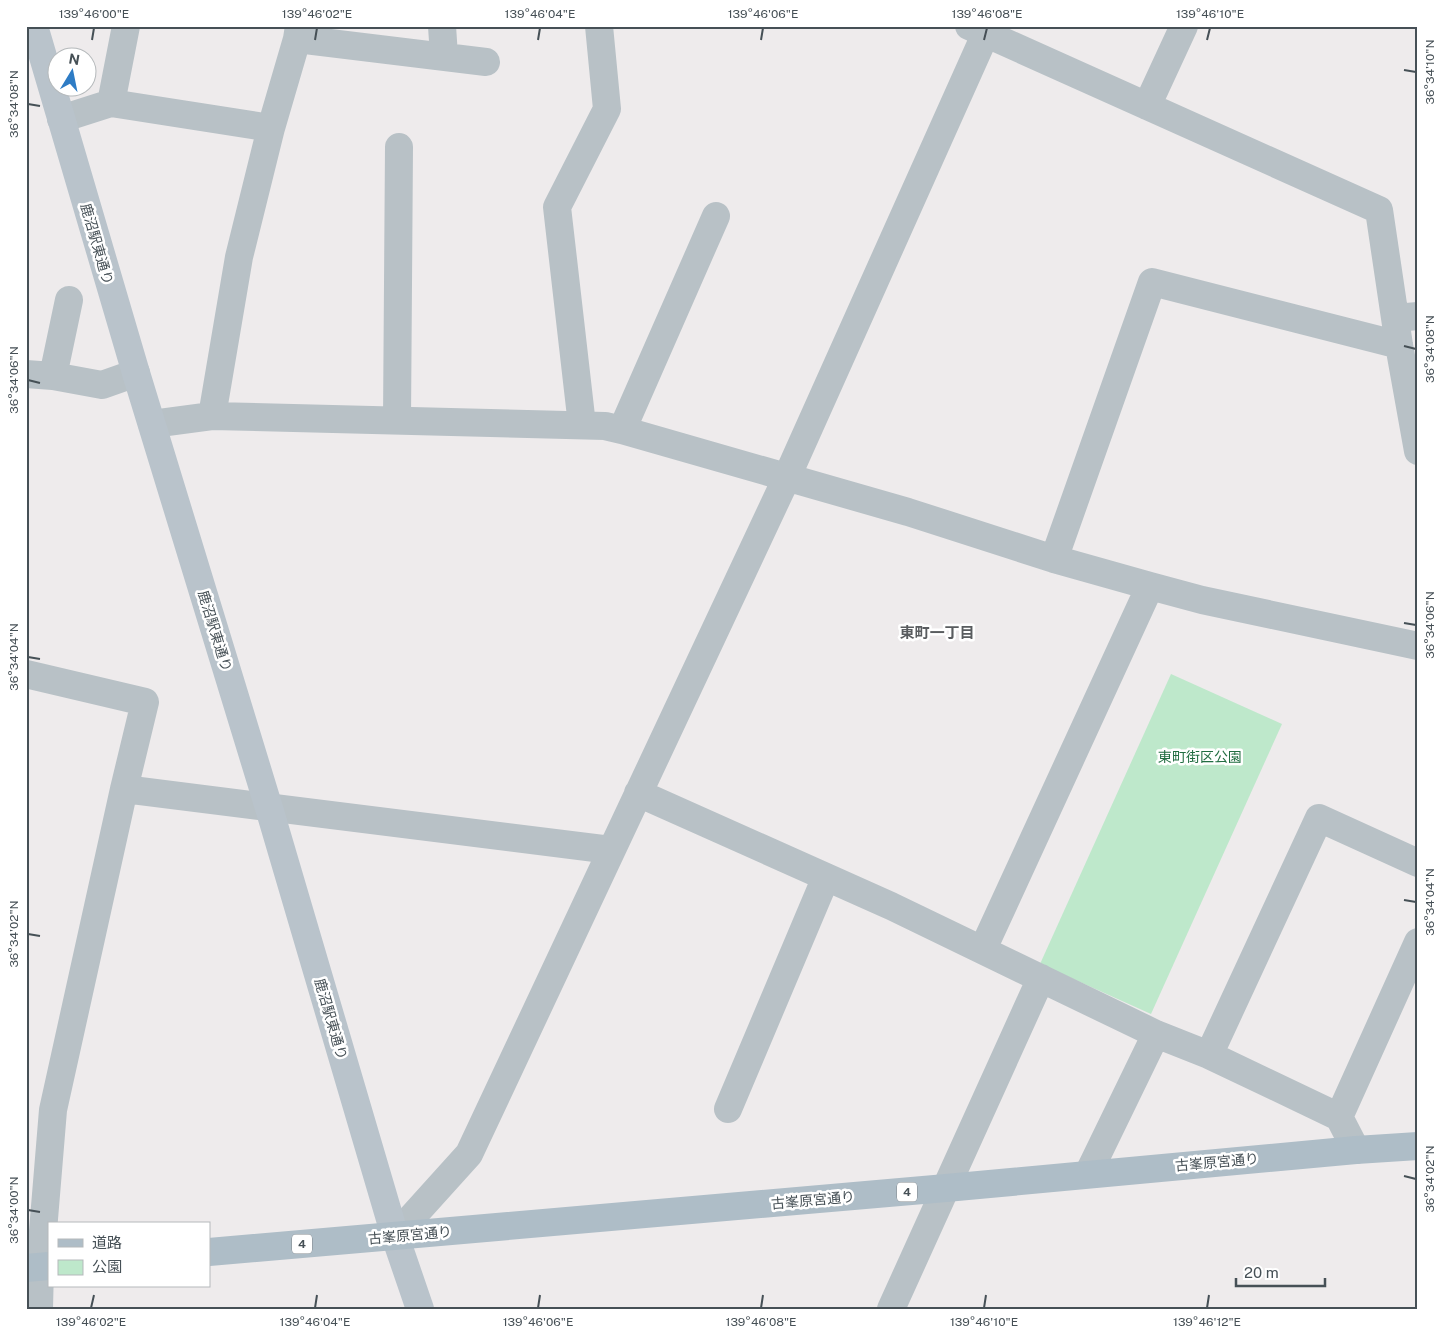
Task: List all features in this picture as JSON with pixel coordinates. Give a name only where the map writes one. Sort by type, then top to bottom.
[{"type":"main road","name":"古峯原宮通り","points":[[210,1252],[1418,1146]]},
{"type":"street","name":"鹿沼駅東通り","points":[[34,26],[136,373],[269,808],[396,1236],[420,1309]]},
{"type":"street","points":[[111,103],[126,26]]},
{"type":"street","points":[[442,26],[444,56]]},
{"type":"street","points":[[582,425],[557,207],[607,109],[599,26]]},
{"type":"street","points":[[1147,106],[1184,26]]},
{"type":"street","points":[[396,1236],[468,1154],[787,477],[981,29],[1379,210],[1406,317],[1399,346],[1418,451]]},
{"type":"street","points":[[212,416],[239,257],[271,128],[298,33],[486,62]]},
{"type":"street","points":[[61,119],[111,103],[271,128]]},
{"type":"street","points":[[397,420],[399,147]]},
{"type":"street","points":[[622,430],[716,216]]},
{"type":"street","points":[[1054,559],[1152,282],[1399,346]]},
{"type":"street","points":[[54,376],[69,300]]},
{"type":"street","points":[[26,374],[54,376],[102,385],[136,373]]},
{"type":"street","points":[[152,424],[212,416],[605,426],[908,512],[1054,559],[1150,586],[1202,600],[1418,646]]},
{"type":"street","points":[[983,949],[1150,586]]},
{"type":"street","points":[[26,674],[145,702],[53,1110],[38,1267],[39,1309]]},
{"type":"street","points":[[124,789],[611,850]]},
{"type":"street","points":[[638,793],[891,906],[1156,1034],[1209,1056],[1339,1117],[1356,1150]]},
{"type":"street","points":[[1209,1056],[1319,818],[1418,863]]},
{"type":"street","points":[[728,1109],[826,877]]},
{"type":"street","points":[[1339,1117],[1418,942]]},
{"type":"street","points":[[891,1309],[1041,978]]},
{"type":"street","points":[[1088,1174],[1156,1034]]},
{"type":"green space","name":"東町街区公園","points":[[1171,674],[1282,724],[1151,1014],[1040,964]]},
{"type":"district","name":"東町一丁目","points":[[937,632]]}]
